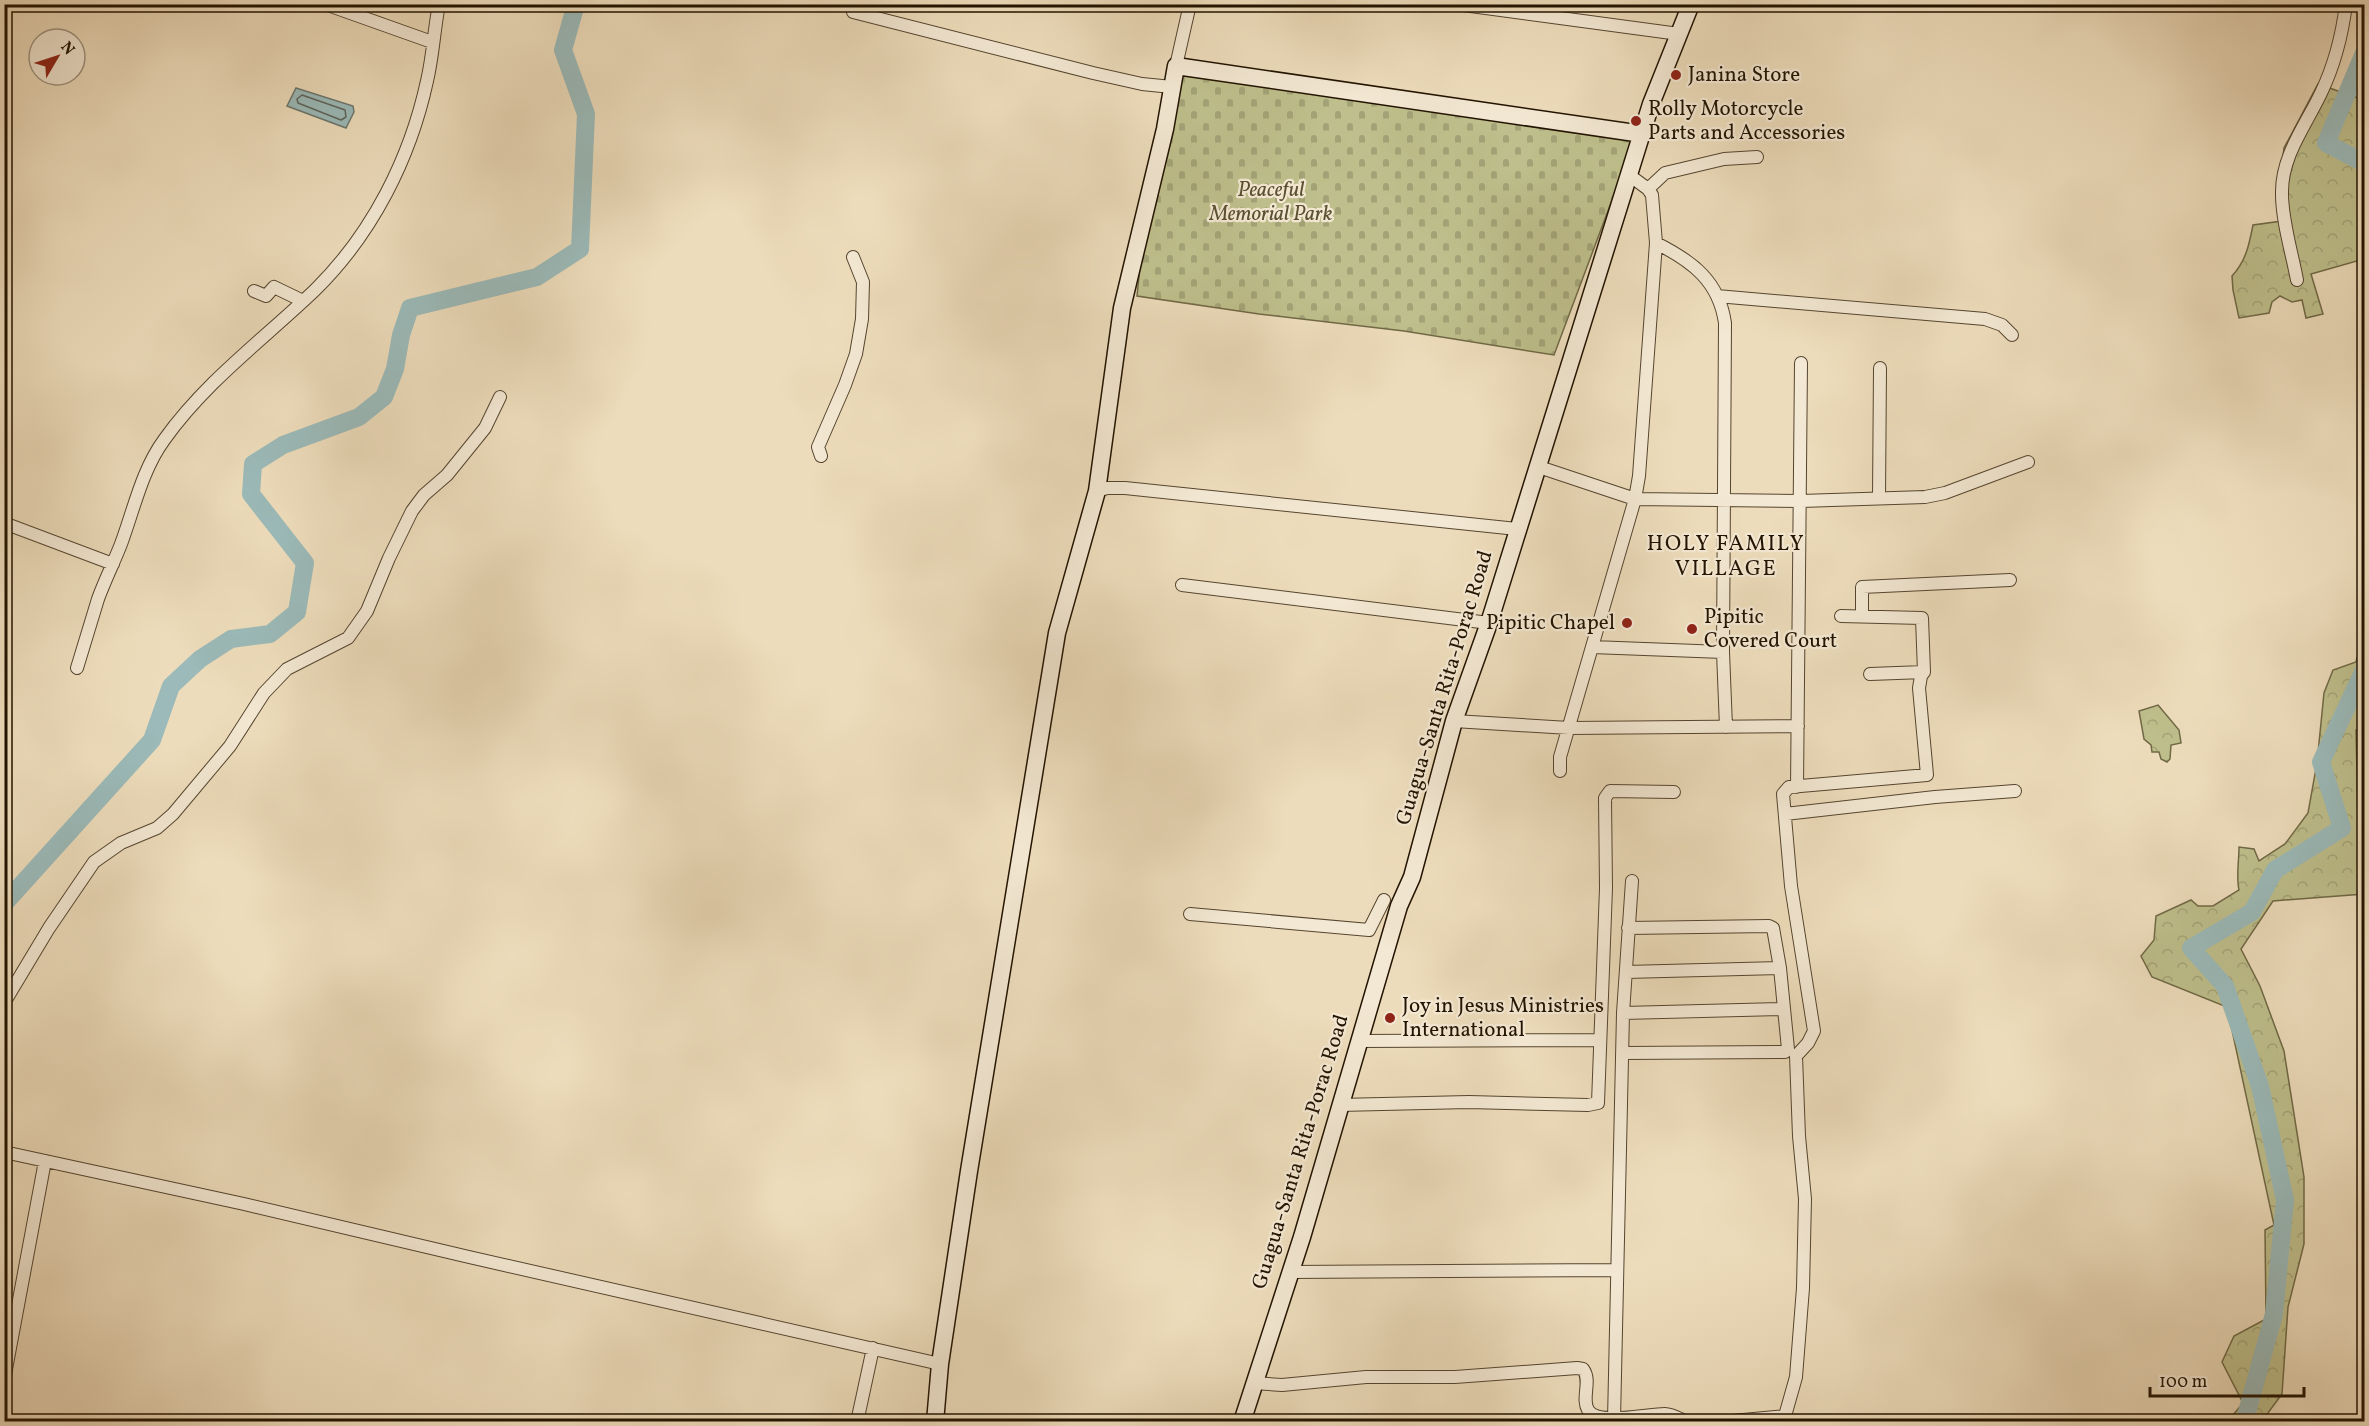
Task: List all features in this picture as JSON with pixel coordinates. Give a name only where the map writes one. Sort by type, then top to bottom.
[{"type":"street","points":[[325,4],[432,42]]},
{"type":"street","points":[[77,668],[99,597],[138,492],[162,442],[238,357],[303,301],[348,254],[369,226],[407,148],[428,81],[439,4]]},
{"type":"street","points":[[935,1422],[940,1364],[1057,633],[1096,491],[1122,308],[1165,129],[1190,4]]},
{"type":"street","points":[[1456,4],[1679,34]]},
{"type":"street","name":"Guagua-Santa Rita-Porac Road","points":[[1242,1422],[1302,1237],[1399,906],[1412,877],[1454,721],[1489,623],[1517,529],[1539,468],[1651,104],[1691,4]]},
{"type":"street","points":[[2297,280],[2282,194],[2284,173],[2288,157],[2305,119],[2320,95],[2336,59],[2346,4]]},
{"type":"street","points":[[853,12],[1093,73],[1142,84],[1172,87]]},
{"type":"street","points":[[1176,66],[1642,134]]},
{"type":"street","points":[[1648,189],[1665,173],[1724,159],[1757,157]]},
{"type":"street","points":[[1560,771],[1560,757],[1635,500],[1639,476],[1656,243],[1654,201],[1648,189],[1629,175]]},
{"type":"street","points":[[1656,243],[1694,265],[1706,278],[1717,296],[1724,317],[1726,337],[1723,652],[1726,728]]},
{"type":"street","points":[[822,456],[818,447],[856,354],[862,319],[863,282],[853,256]]},
{"type":"street","points":[[254,291],[266,296],[274,287],[303,301]]},
{"type":"street","points":[[1717,296],[1985,319],[2002,325],[2012,335]]},
{"type":"street","points":[[1797,787],[1801,363]]},
{"type":"street","points":[[1879,498],[1880,368]]},
{"type":"street","points":[[4,1003],[49,928],[94,862],[121,843],[157,828],[173,814],[230,746],[264,693],[288,669],[348,638],[360,624],[412,512],[423,495],[447,475],[484,428],[500,397]]},
{"type":"street","points":[[1539,468],[1635,500],[1801,501],[1925,497],[1945,493],[2028,462]]},
{"type":"street","points":[[1096,491],[1107,488],[1125,488],[1517,529]]},
{"type":"street","points":[[4,523],[112,564]]},
{"type":"street","points":[[1862,616],[1862,587],[2010,580]]},
{"type":"street","points":[[1182,585],[1489,623]]},
{"type":"street","points":[[1722,1422],[1785,1416],[1796,1377],[1805,1199],[1799,1136],[1796,1056],[1808,1043],[1814,1031],[1791,886],[1783,795],[1785,789],[1797,787],[1927,775],[1918,688],[1924,672],[1922,618],[1841,616]]},
{"type":"street","points":[[1592,647],[1723,652]]},
{"type":"street","points":[[1870,674],[1924,672]]},
{"type":"street","points":[[1454,721],[1569,728],[1798,726]]},
{"type":"street","points":[[1340,1105],[1469,1102],[1588,1105],[1598,1103],[1606,888],[1605,798],[1610,791],[1674,792]]},
{"type":"street","points":[[1785,814],[1935,796],[2015,791]]},
{"type":"street","points":[[1614,1420],[1623,1013],[1632,881]]},
{"type":"street","points":[[1190,914],[1369,930],[1384,900]]},
{"type":"street","points":[[1623,1053],[1785,1052],[1788,1045],[1775,931],[1769,926],[1628,927]]},
{"type":"street","points":[[1626,972],[1780,968]]},
{"type":"street","points":[[1623,1013],[1784,1009]]},
{"type":"street","points":[[1359,1041],[1599,1040]]},
{"type":"street","points":[[4,1152],[243,1204],[940,1364]]},
{"type":"street","points":[[4,1380],[45,1161]]},
{"type":"street","points":[[1289,1272],[1617,1270]]},
{"type":"street","points":[[857,1422],[873,1348]]},
{"type":"street","points":[[1254,1383],[1291,1385],[1366,1377],[1455,1377],[1577,1368],[1583,1369],[1587,1375],[1586,1408],[1591,1415],[1614,1420],[1652,1418],[1668,1414],[1688,1422]]},
{"type":"green space","name":"Peaceful Memorial Park","points":[[1181,75],[1636,136],[1554,355],[1404,331],[1259,314],[1137,296],[1141,256]]},
{"type":"green space","points":[[2318,84],[2364,100],[2364,259],[2311,274],[2323,314],[2306,318],[2302,300],[2292,302],[2280,296],[2272,302],[2269,313],[2239,318],[2232,276],[2244,259],[2253,225],[2282,221],[2279,192],[2284,148]]},
{"type":"green space","points":[[2364,629],[2364,730],[2356,730],[2359,863],[2364,863],[2364,894],[2273,901],[2241,949],[2260,986],[2284,1051],[2304,1177],[2304,1244],[2288,1307],[2282,1394],[2262,1421],[2228,1421],[2243,1403],[2222,1362],[2234,1336],[2266,1319],[2265,1230],[2274,1225],[2227,1007],[2152,977],[2141,956],[2154,940],[2156,916],[2191,900],[2198,906],[2213,906],[2239,890],[2239,847],[2254,849],[2259,861],[2285,844],[2308,813],[2317,763],[2324,693],[2333,670],[2356,662]]},
{"type":"green space","points":[[2158,705],[2179,730],[2181,743],[2171,745],[2170,759],[2167,762],[2161,759],[2159,752],[2152,752],[2151,745],[2144,739],[2139,711]]},
{"type":"water","points":[[296,88],[353,106],[354,112],[346,128],[287,106]]},
{"type":"waterway","points":[[4,904],[152,740],[171,686],[200,659],[231,639],[270,634],[297,612],[305,563],[251,494],[253,464],[283,445],[359,417],[384,397],[395,369],[401,335],[410,308],[537,277],[580,249],[586,114],[563,50],[576,4]]},
{"type":"waterway","points":[[2364,53],[2326,143],[2364,163]]},
{"type":"waterway","points":[[2248,1422],[2247,1412],[2274,1314],[2285,1200],[2260,1086],[2225,986],[2191,948],[2252,912],[2275,870],[2342,828],[2321,762],[2364,670]]},
{"type":"place","name":"Janina Store","points":[[1676,75]]},
{"type":"place","name":"Rolly Motorcycle Parts and Accessories","points":[[1636,121]]},
{"type":"place","name":"Pipitic Chapel","points":[[1627,623]]},
{"type":"place","name":"Pipitic Covered Court","points":[[1692,629]]},
{"type":"place","name":"Joy in Jesus Ministries International","points":[[1390,1018]]},
{"type":"district","name":"HOLY FAMILY VILLAGE","points":[[1726,556]]}]
